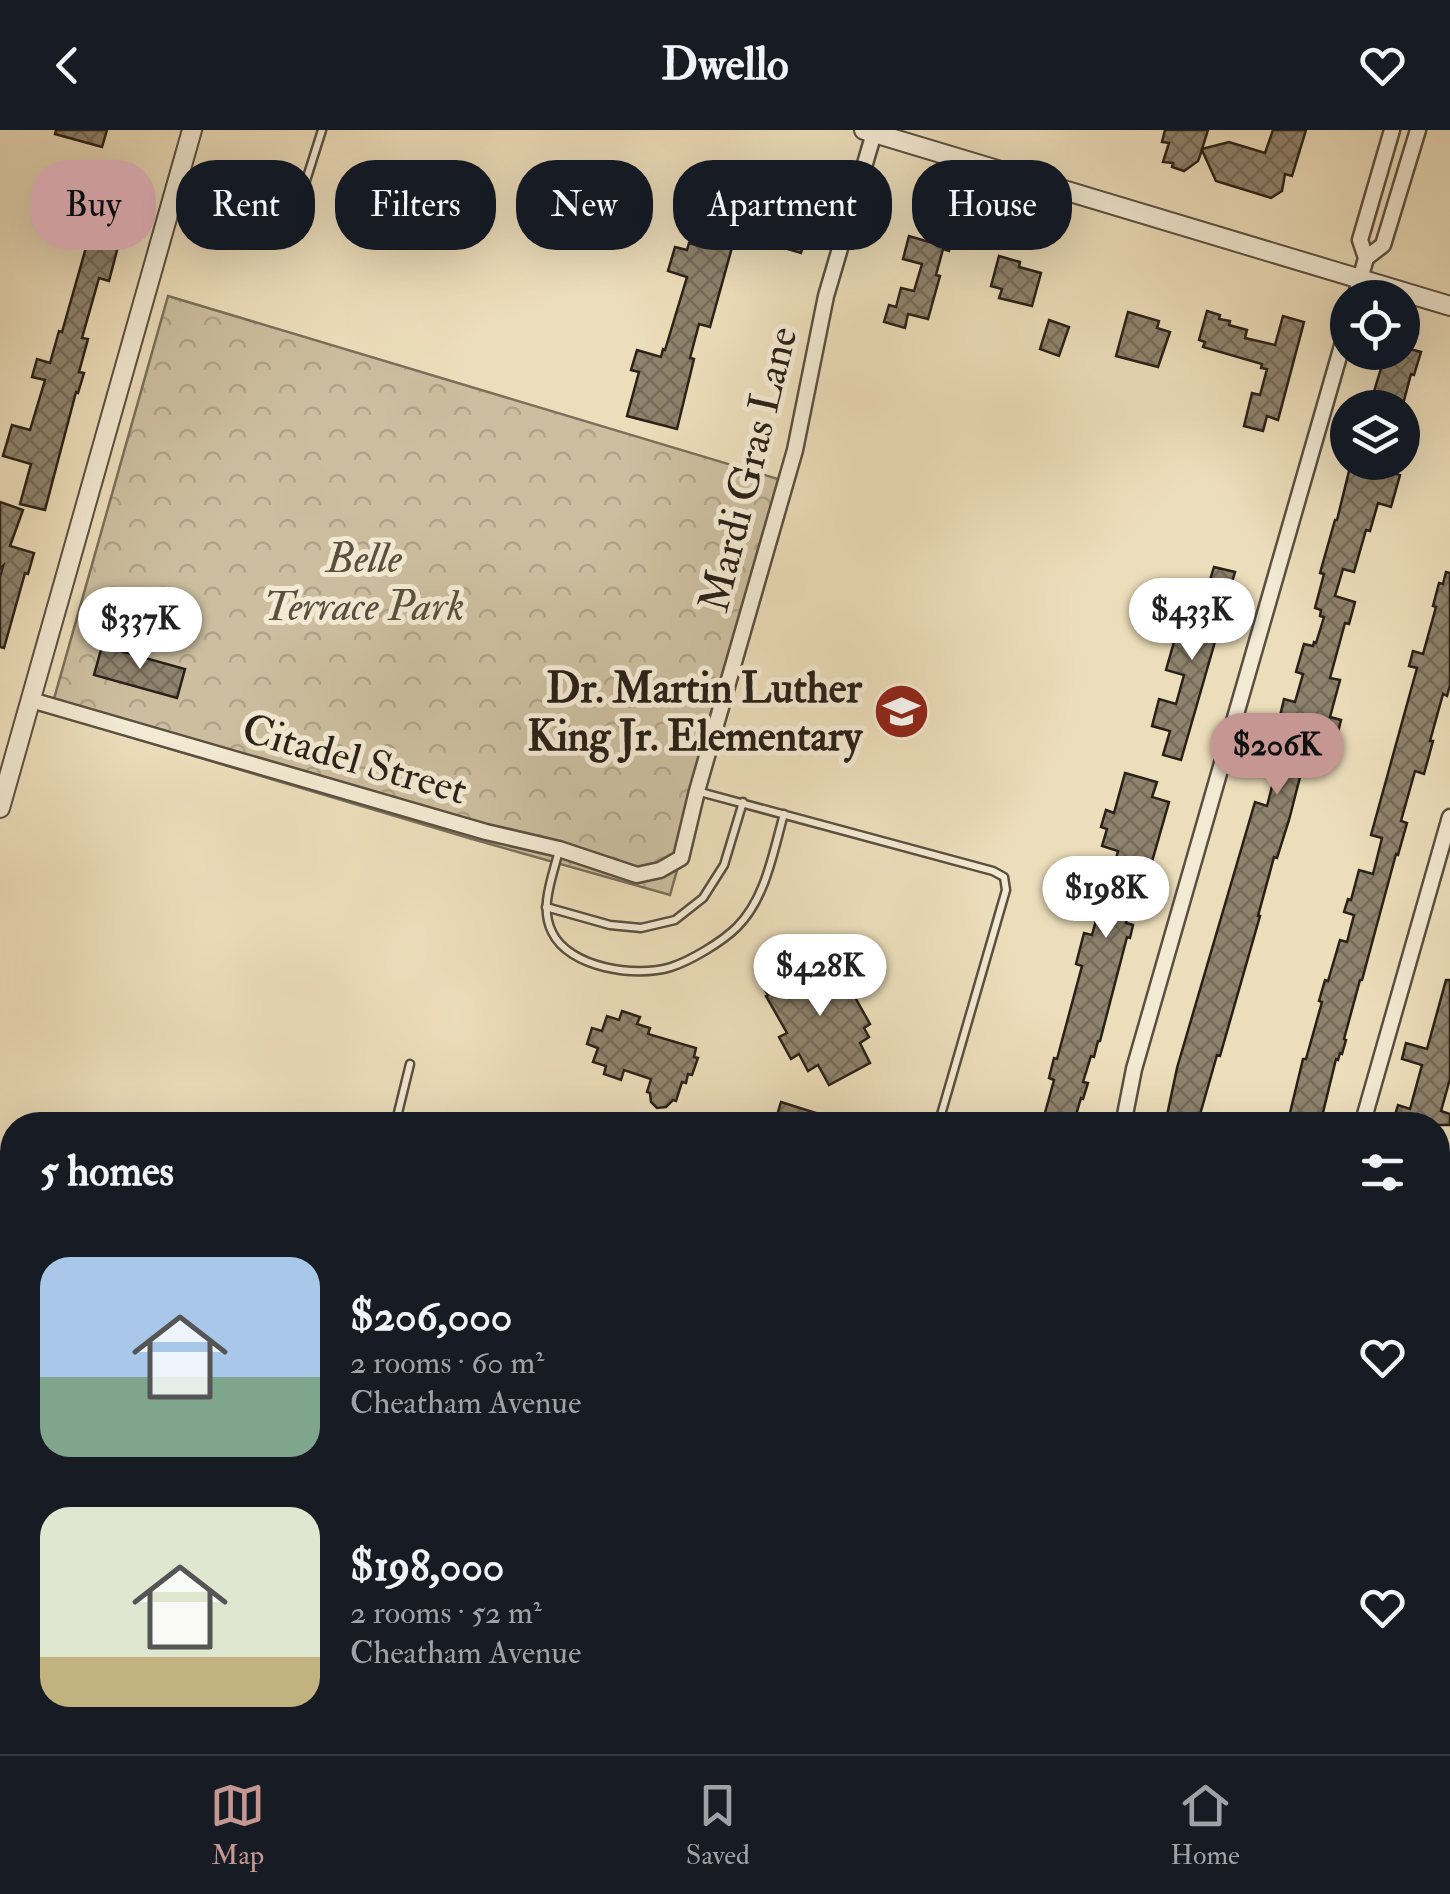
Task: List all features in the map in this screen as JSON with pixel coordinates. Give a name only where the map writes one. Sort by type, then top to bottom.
[{"type":"street","points":[[184,160],[192,130]]},
{"type":"street","points":[[1361,279],[1366,258],[1360,240],[1392,130]]},
{"type":"street","points":[[1366,258],[1383,245],[1418,130]]},
{"type":"street","points":[[869,132],[1450,306]]},
{"type":"street","name":"Mardi Gras Lane","points":[[660,870],[681,858],[796,450],[826,296],[869,132]]},
{"type":"street","points":[[0,808],[176,188]]},
{"type":"street","points":[[1125,1112],[1335,370]]},
{"type":"street","name":"Citadel Street","points":[[31,700],[637,874],[660,870]]},
{"type":"street","points":[[1366,1112],[1450,817]]},
{"type":"lane","points":[[313,160],[322,130]]},
{"type":"lane","points":[[697,791],[993,871],[1004,878],[1006,890],[942,1112]]},
{"type":"lane","points":[[545,907],[610,926],[641,928],[675,920],[704,898],[724,866],[743,802]]},
{"type":"lane","points":[[559,849],[545,907],[552,934],[574,957],[604,967],[640,971],[670,967],[707,949],[736,928],[756,902],[784,814]]},
{"type":"lane","points":[[398,1112],[410,1064]]},
{"type":"green space","name":"Belle Terrace Park","points":[[168,296],[788,482],[670,895],[50,713]]},
{"type":"building","points":[[56,130],[107,130],[102,147],[55,134]]},
{"type":"building","points":[[1165,130],[1208,130],[1202,149],[1229,142],[1265,153],[1273,130],[1306,130],[1292,176],[1285,174],[1282,191],[1271,198],[1216,181],[1202,150],[1198,161],[1184,171],[1172,167],[1173,163],[1163,162],[1169,143],[1162,142]]},
{"type":"building","points":[[909,236],[912,250],[943,250],[928,319],[908,314],[905,328],[884,322],[889,305],[896,307],[901,288],[914,291],[922,264],[903,259]]},
{"type":"building","points":[[85,250],[117,250],[109,281],[99,278],[82,338],[88,339],[79,372],[84,373],[45,510],[20,504],[31,464],[3,456],[12,425],[30,430],[45,380],[32,377],[37,359],[50,363],[59,331],[62,332]]},
{"type":"building","points":[[674,250],[731,250],[710,327],[699,324],[677,429],[627,416],[639,372],[631,370],[637,350],[661,357],[687,277],[668,271]]},
{"type":"building","points":[[999,256],[1041,273],[1032,306],[999,298],[1002,289],[991,286]]},
{"type":"building","points":[[1207,311],[1230,321],[1229,325],[1247,330],[1245,338],[1275,345],[1283,316],[1304,322],[1278,420],[1267,416],[1263,431],[1244,426],[1252,393],[1260,395],[1267,369],[1261,368],[1262,364],[1203,347],[1205,342],[1199,340]]},
{"type":"building","points":[[1128,312],[1159,321],[1157,328],[1170,332],[1158,367],[1116,356]]},
{"type":"building","points":[[1049,320],[1069,327],[1059,356],[1040,349]]},
{"type":"building","points":[[1381,370],[1416,370],[1407,390],[1374,390]]},
{"type":"building","points":[[1347,480],[1399,480],[1391,507],[1378,503],[1354,572],[1343,569],[1335,596],[1355,602],[1330,678],[1340,680],[1330,717],[1341,720],[1337,736],[1329,734],[1327,741],[1313,737],[1309,742],[1201,1112],[1168,1112],[1177,1068],[1255,802],[1267,806],[1283,744],[1288,745],[1295,720],[1280,716],[1284,699],[1295,702],[1303,674],[1296,672],[1304,644],[1316,643],[1324,617],[1315,608],[1324,574],[1320,573]]},
{"type":"building","points":[[0,502],[23,510],[10,546],[34,553],[4,648],[0,647]]},
{"type":"building","points":[[1214,567],[1235,572],[1181,760],[1163,755],[1170,731],[1152,726],[1159,699],[1176,704],[1184,675],[1166,670],[1176,619],[1196,625]]},
{"type":"building","points":[[1446,572],[1450,573],[1447,696],[1443,694],[1424,774],[1415,771],[1401,821],[1407,823],[1323,1112],[1290,1112],[1325,980],[1328,981],[1340,940],[1347,942],[1354,915],[1344,912],[1348,899],[1351,900],[1359,870],[1373,874],[1382,838],[1371,835],[1417,668],[1409,666],[1413,651],[1423,654],[1439,583],[1443,584]]},
{"type":"building","points":[[102,646],[185,669],[177,698],[94,675]]},
{"type":"building","points":[[1125,773],[1157,782],[1152,797],[1169,802],[1141,900],[1133,898],[1126,923],[1133,925],[1130,938],[1127,937],[1100,1041],[1083,1082],[1088,1083],[1083,1099],[1077,1112],[1045,1112],[1054,1080],[1049,1078],[1054,1058],[1057,1059],[1082,966],[1076,964],[1084,933],[1092,935],[1118,851],[1102,846],[1107,829],[1101,827],[1106,810],[1114,813]]},
{"type":"building","points":[[826,952],[870,1024],[864,1028],[869,1037],[860,1043],[870,1063],[829,1085],[818,1065],[808,1071],[799,1054],[791,1059],[779,1037],[787,1033],[763,987]]},
{"type":"building","points":[[1446,980],[1450,980],[1450,1079],[1441,1111],[1444,1112],[1396,1112],[1398,1105],[1410,1109],[1422,1065],[1402,1059],[1406,1043],[1427,1049]]},
{"type":"building","points":[[622,1011],[640,1017],[637,1024],[650,1028],[648,1034],[696,1048],[694,1057],[698,1058],[692,1075],[688,1074],[686,1083],[682,1082],[676,1101],[666,1107],[657,1108],[651,1102],[647,1092],[651,1079],[624,1070],[621,1080],[604,1074],[606,1066],[593,1062],[598,1048],[587,1044],[592,1028],[602,1031],[607,1016],[619,1020]]},
{"type":"building","points":[[781,1102],[812,1112],[778,1112]]},
{"type":"place","name":"Dr. Martin Luther King Jr. Elementary","points":[[901,711]]}]
